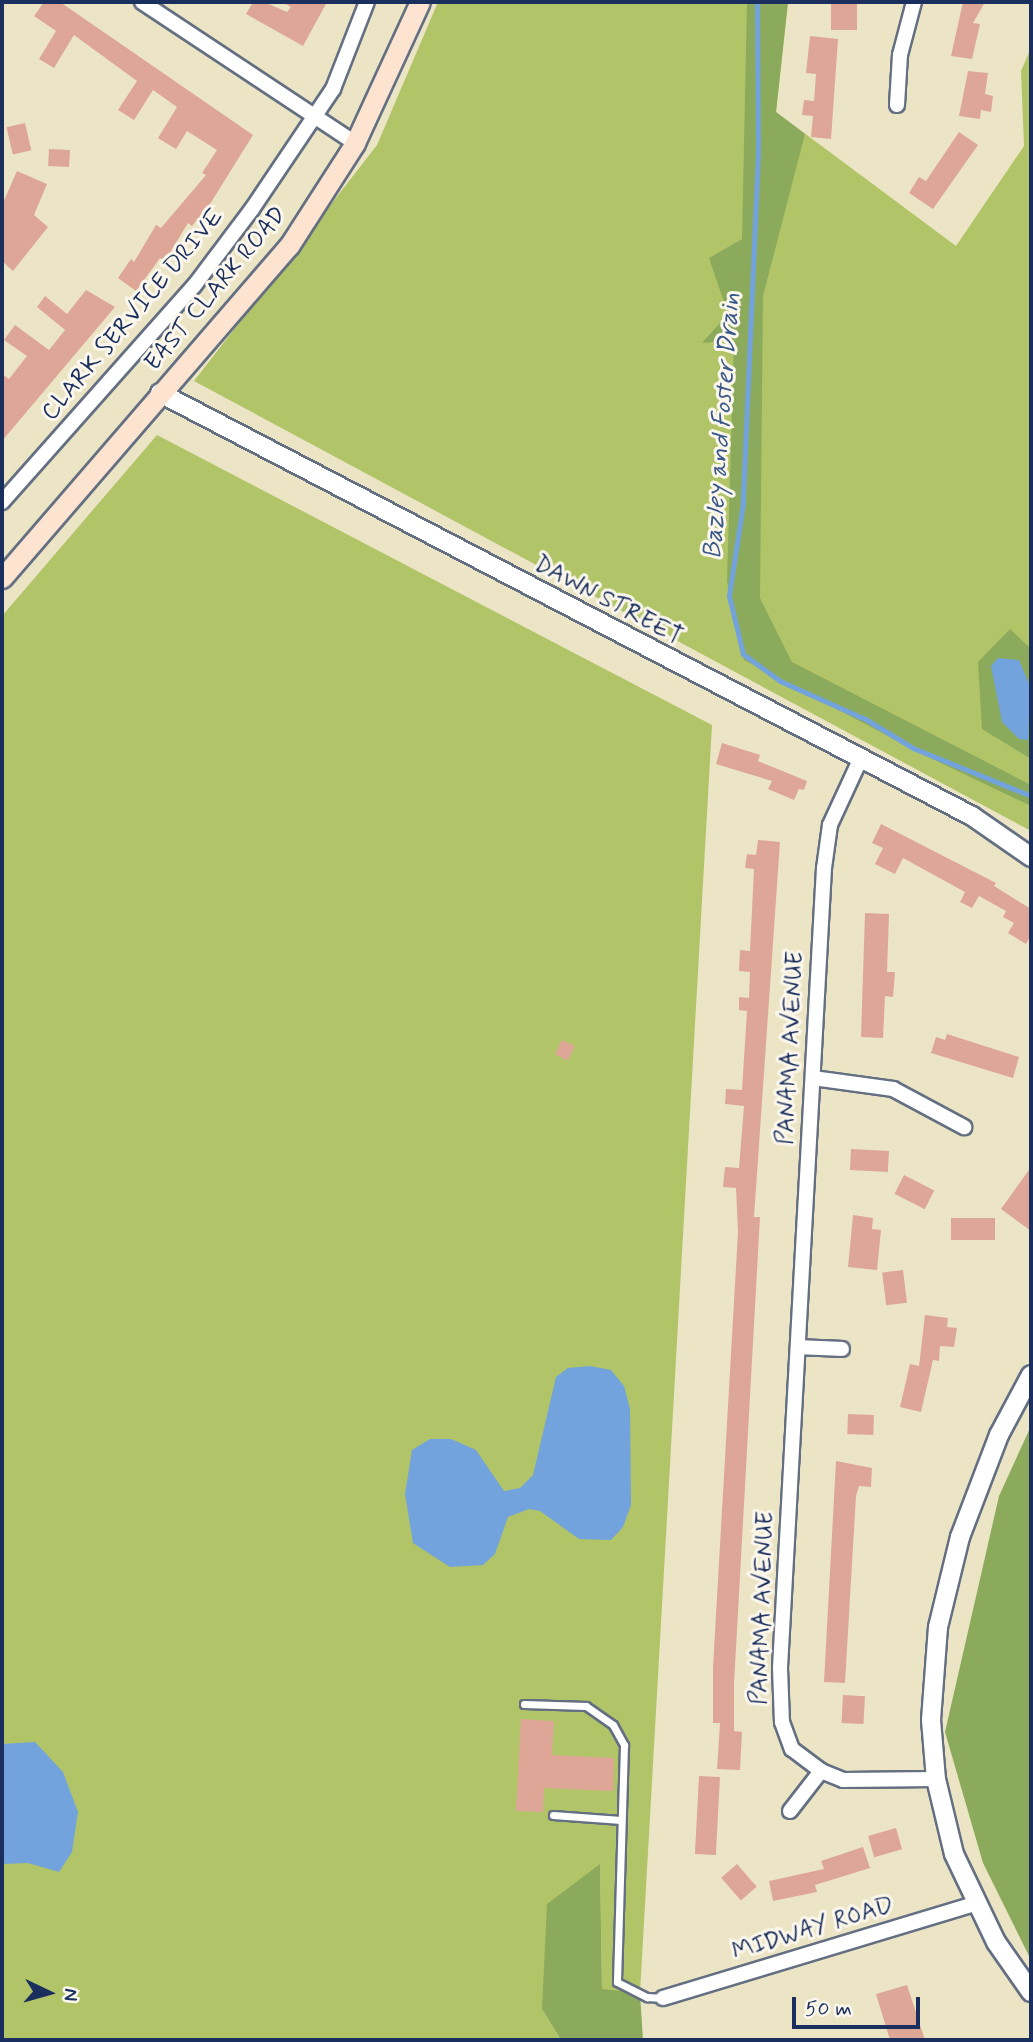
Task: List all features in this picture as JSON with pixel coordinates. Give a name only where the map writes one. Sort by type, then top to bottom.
[{"type":"main road","name":"EAST CLARK ROAD","points":[[2,578],[289,246],[355,143],[420,2]]},
{"type":"street","points":[[142,2],[355,143]]},
{"type":"street","name":"CLARK SERVICE DRIVE","points":[[2,502],[194,286],[317,116],[333,89],[367,2]]},
{"type":"street","points":[[897,105],[900,55],[914,2]]},
{"type":"street","name":"DAWN STREET","points":[[160,393],[972,816],[1031,856]]},
{"type":"street","name":"PANAMA AVENUE","points":[[860,760],[830,825],[780,1668],[782,1723],[792,1749],[821,1771],[843,1780],[936,1779]]},
{"type":"street","points":[[813,1078],[893,1089],[964,1128]]},
{"type":"street","points":[[798,1347],[842,1349]]},
{"type":"street","points":[[1031,1374],[979,1480],[947,1582],[932,1675],[936,1779],[954,1854],[975,1904],[1031,1992]]},
{"type":"street","points":[[790,1811],[821,1771]]},
{"type":"street","name":"MIDWAY ROAD","points":[[663,1998],[975,1904]]},
{"type":"lane","points":[[524,1704],[586,1706],[613,1725],[624,1745],[617,1982],[648,1997],[663,1998]]},
{"type":"lane","points":[[553,1815],[621,1820]]},
{"type":"green space","points":[[438,2],[788,2],[776,112],[956,246],[1024,146],[1021,71],[1031,48],[1031,831],[194,381],[377,145]]},
{"type":"green space","points":[[747,2],[788,2],[776,112],[805,134],[763,296],[760,598],[792,662],[1031,785],[1031,806],[922,754],[744,660],[727,581],[734,340],[702,343],[728,314],[709,258],[742,239]]},
{"type":"green space","points":[[157,435],[712,725],[640,1993],[602,1990],[600,1865],[542,2009],[561,2040],[2,2040],[2,616]]},
{"type":"green space","points":[[1010,629],[1031,649],[1031,759],[982,729],[978,662]]},
{"type":"green space","points":[[1031,1426],[1031,1960],[983,1863],[945,1732],[999,1496]]},
{"type":"green space","points":[[600,1864],[602,1989],[640,1993],[643,2040],[561,2040],[542,2009],[547,1904]]},
{"type":"water","points":[[998,658],[1019,660],[1030,686],[1028,740],[1019,739],[1002,722],[991,666]]},
{"type":"water","points":[[590,1366],[611,1370],[624,1386],[630,1409],[631,1505],[623,1527],[611,1540],[579,1539],[540,1511],[529,1509],[508,1517],[495,1554],[483,1565],[450,1567],[413,1543],[405,1494],[412,1450],[430,1439],[451,1439],[476,1450],[504,1491],[520,1488],[533,1475],[556,1377],[568,1368]]},
{"type":"water","points":[[35,1742],[63,1772],[78,1812],[72,1852],[59,1872],[28,1863],[2,1864],[2,1744]]},
{"type":"building","points":[[44,2],[60,2],[253,135],[210,204],[192,226],[188,223],[165,261],[160,258],[136,291],[118,278],[131,259],[134,262],[156,225],[161,228],[206,175],[202,173],[217,150],[187,131],[176,149],[158,138],[177,107],[153,90],[134,120],[118,110],[137,81],[74,35],[54,68],[39,59],[56,31],[34,16]]},
{"type":"building","points":[[253,2],[264,2],[287,12],[291,7],[282,2],[327,2],[303,46],[246,14]]},
{"type":"building","points":[[831,2],[857,2],[857,30],[831,30]]},
{"type":"building","points":[[963,2],[985,2],[973,23],[980,24],[972,59],[951,56]]},
{"type":"building","points":[[810,36],[838,39],[831,139],[811,137],[813,116],[802,115],[804,100],[814,101],[816,74],[806,73]]},
{"type":"building","points":[[968,71],[988,73],[985,94],[993,96],[991,112],[981,110],[980,119],[959,116]]},
{"type":"building","points":[[25,123],[31,150],[13,155],[6,127]]},
{"type":"building","points":[[959,132],[978,145],[933,209],[909,193],[919,177],[926,181]]},
{"type":"building","points":[[49,149],[70,150],[69,167],[48,166]]},
{"type":"building","points":[[17,171],[47,184],[34,215],[48,227],[13,271],[2,261],[2,205]]},
{"type":"building","points":[[86,290],[115,307],[2,441],[2,374],[9,379],[27,356],[4,340],[15,325],[49,350],[65,330],[37,307],[45,296],[67,314]]},
{"type":"building","points":[[722,743],[760,755],[758,761],[807,781],[804,790],[799,789],[794,800],[768,789],[772,781],[716,764]]},
{"type":"building","points":[[881,824],[996,883],[994,886],[1031,909],[1031,935],[1026,944],[1008,933],[1014,923],[1003,917],[1006,911],[979,896],[972,908],[960,902],[965,892],[903,858],[895,874],[875,864],[883,848],[872,843]]},
{"type":"building","points":[[758,840],[780,842],[754,1217],[760,1217],[734,1684],[734,1731],[742,1732],[740,1770],[717,1769],[720,1723],[713,1723],[713,1667],[738,1232],[736,1188],[723,1187],[725,1167],[739,1168],[744,1106],[725,1104],[726,1089],[742,1090],[747,1011],[739,1010],[739,997],[749,998],[750,972],[739,971],[740,950],[750,951],[754,869],[745,868],[747,854],[756,855]]},
{"type":"building","points":[[865,913],[889,914],[887,972],[895,972],[893,997],[885,996],[883,1038],[861,1037]]},
{"type":"building","points":[[947,1034],[1019,1057],[1013,1078],[931,1053],[936,1037],[945,1040]]},
{"type":"building","points":[[562,1040],[575,1046],[568,1060],[555,1055]]},
{"type":"building","points":[[851,1149],[889,1151],[888,1172],[850,1170]]},
{"type":"building","points":[[1031,1167],[1031,1231],[1001,1209]]},
{"type":"building","points":[[904,1175],[934,1190],[925,1209],[894,1194]]},
{"type":"building","points":[[853,1215],[873,1218],[872,1229],[881,1230],[877,1270],[848,1267]]},
{"type":"building","points":[[951,1218],[995,1218],[995,1240],[951,1240]]},
{"type":"building","points":[[903,1270],[907,1303],[886,1305],[882,1273]]},
{"type":"building","points":[[925,1315],[948,1318],[947,1327],[957,1328],[954,1347],[940,1346],[939,1361],[933,1360],[921,1412],[900,1407],[910,1364],[919,1366]]},
{"type":"building","points":[[848,1414],[874,1415],[873,1435],[847,1434]]},
{"type":"building","points":[[836,1461],[872,1468],[871,1487],[859,1486],[856,1496],[845,1683],[824,1682]]},
{"type":"building","points":[[843,1695],[865,1696],[864,1724],[842,1723]]},
{"type":"building","points":[[521,1719],[554,1721],[552,1755],[614,1758],[613,1791],[544,1788],[543,1812],[516,1811]]},
{"type":"building","points":[[699,1776],[720,1777],[716,1855],[695,1854]]},
{"type":"building","points":[[896,1828],[902,1849],[874,1857],[868,1836]]},
{"type":"building","points":[[863,1847],[870,1868],[815,1885],[817,1892],[773,1901],[769,1881],[824,1869],[821,1861]]},
{"type":"building","points":[[737,1864],[757,1887],[741,1900],[721,1878]]},
{"type":"building","points":[[907,1985],[925,2040],[890,2040],[876,1994]]},
{"type":"waterway","name":"Bazley and Foster Drain","points":[[757,2],[758,153],[743,503],[729,596],[743,654],[780,681],[867,720],[913,748],[1031,796]]}]
